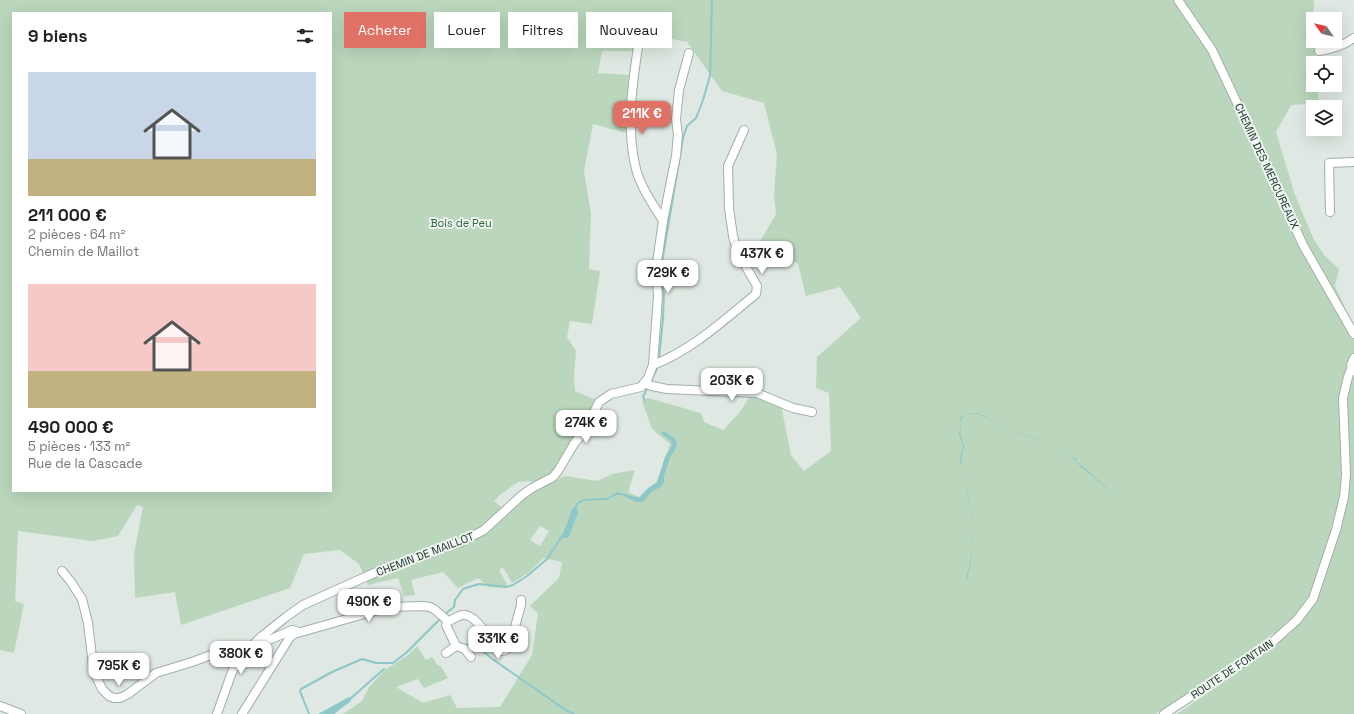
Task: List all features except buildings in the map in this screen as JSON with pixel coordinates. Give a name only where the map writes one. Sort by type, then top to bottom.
[{"type":"street","name":"CHEMIN DES MERCUREAUX","points":[[1178,0],[1212,50],[1303,245],[1354,334]]},
{"type":"street","points":[[1319,51],[1346,44],[1354,38]]},
{"type":"street","points":[[638,48],[631,95],[633,148],[636,170],[648,196],[663,221]]},
{"type":"street","points":[[689,53],[679,90],[676,119],[678,134],[676,156],[663,221],[656,269],[658,296],[656,364],[648,378],[647,385],[689,390],[757,393],[793,408],[812,412]]},
{"type":"street","points":[[656,364],[697,341],[756,294],[757,286],[737,252],[729,208],[728,166],[744,130]]},
{"type":"street","points":[[1330,212],[1329,163],[1354,162]]},
{"type":"street","name":"ROUTE DE FONTAIN","points":[[1164,714],[1268,646],[1297,620],[1313,599],[1336,530],[1344,497],[1346,475],[1343,398],[1348,377],[1353,369],[1351,362],[1354,358]]},
{"type":"street","name":"ROUTE DE FONTAIN","points":[[1344,415],[1354,377]]},
{"type":"street","name":"CHEMIN DE MAILLOT","points":[[217,714],[232,672],[239,659],[261,636],[303,605],[381,570],[461,542],[484,530],[522,495],[553,477],[558,472],[574,444],[587,427],[599,402],[611,394],[647,385]]},
{"type":"street","points":[[62,571],[82,599],[88,623],[93,665],[96,676],[102,689],[109,696],[114,698],[124,696],[156,673],[219,652],[227,651],[239,659]]},
{"type":"street","points":[[444,618],[453,620],[462,615],[466,615],[475,620],[497,648],[502,651],[506,650],[510,645],[521,600]]},
{"type":"street","points":[[242,714],[290,637],[300,632],[389,607],[423,606],[434,609],[444,618],[456,646],[465,649],[472,657]]},
{"type":"street","points":[[261,636],[269,640],[292,630],[300,632]]},
{"type":"street","points":[[446,653],[456,646]]},
{"type":"street","points":[[0,706],[21,714]]},
{"type":"green space","name":"Bois de Peu","points":[[0,0],[1314,0],[1314,12],[1306,12],[1306,48],[1314,48],[1315,56],[1306,56],[1306,92],[1318,92],[1319,100],[1306,100],[1306,104],[1291,105],[1276,132],[1295,195],[1314,240],[1324,255],[1339,269],[1335,286],[1354,327],[1354,714],[1177,714],[1279,644],[1273,633],[1260,645],[1156,714],[343,714],[362,701],[369,687],[385,670],[408,655],[417,646],[426,660],[432,657],[438,666],[440,665],[448,678],[424,688],[418,679],[396,687],[423,703],[450,695],[457,708],[500,707],[532,655],[538,613],[530,606],[559,578],[562,562],[544,558],[528,573],[512,583],[503,567],[499,570],[507,584],[507,588],[489,587],[478,578],[458,588],[443,572],[411,580],[415,595],[404,596],[398,578],[368,585],[359,564],[340,550],[304,554],[290,588],[181,625],[175,592],[135,598],[134,554],[143,507],[137,505],[118,536],[93,541],[18,531],[15,601],[24,604],[14,653],[0,650]],"holes":[[[586,12],[672,12],[672,39],[687,42],[722,91],[764,103],[777,154],[774,196],[776,214],[759,243],[798,264],[806,296],[840,287],[861,318],[817,357],[816,388],[829,393],[831,451],[804,471],[791,455],[781,405],[751,395],[739,413],[723,430],[704,422],[701,413],[648,398],[642,401],[652,429],[670,444],[657,481],[639,497],[628,492],[635,470],[612,474],[598,481],[565,476],[550,484],[534,489],[507,512],[494,501],[518,482],[531,481],[533,485],[553,473],[598,401],[575,391],[574,376],[576,351],[567,337],[570,321],[592,324],[600,271],[589,269],[591,214],[584,171],[593,124],[626,133],[629,75],[598,73],[602,51],[635,51],[635,48],[586,48]],[[540,526],[549,531],[540,546],[530,540]]]},
{"type":"water","points":[[978,413],[1002,426],[1007,431],[1000,425],[978,414],[966,414]]},
{"type":"water","points":[[966,414],[962,418],[960,433],[964,446],[960,467],[963,446],[959,434],[961,422],[960,418]]},
{"type":"water","points":[[664,431],[675,439],[677,443],[676,448],[670,457],[664,476],[664,482],[661,487],[651,492],[644,501],[641,502],[636,502],[622,495],[615,495],[614,494],[617,492],[639,498],[648,488],[657,483],[665,457],[672,446],[671,441],[661,433]]},
{"type":"water","points":[[1061,454],[1073,457],[1077,459],[1075,460],[1120,499],[1081,467],[1072,457]]},
{"type":"water","points":[[573,507],[577,508],[578,513],[568,538],[562,538],[561,536]]},
{"type":"water","points":[[972,548],[970,568],[967,578],[970,581],[966,578]]},
{"type":"water","points":[[349,697],[351,701],[334,714],[318,714]]},
{"type":"waterway","points":[[659,359],[664,294],[660,274],[683,138],[687,126],[696,118],[710,76],[712,0]]},
{"type":"waterway","points":[[650,384],[658,366]]},
{"type":"waterway","points":[[645,401],[643,397],[648,387]]},
{"type":"waterway","points":[[575,510],[577,504],[583,500],[607,499],[616,494]]},
{"type":"waterway","points":[[445,614],[454,607],[455,600],[463,589],[479,584],[506,587],[513,585],[527,576],[547,559],[562,536]]},
{"type":"waterway","points":[[309,714],[300,691],[301,689],[332,672],[362,659],[376,663],[393,663],[406,653],[440,619]]},
{"type":"waterway","points":[[466,645],[477,638],[483,651],[491,658],[564,709],[574,714]]},
{"type":"waterway","points":[[350,699],[384,669]]}]
